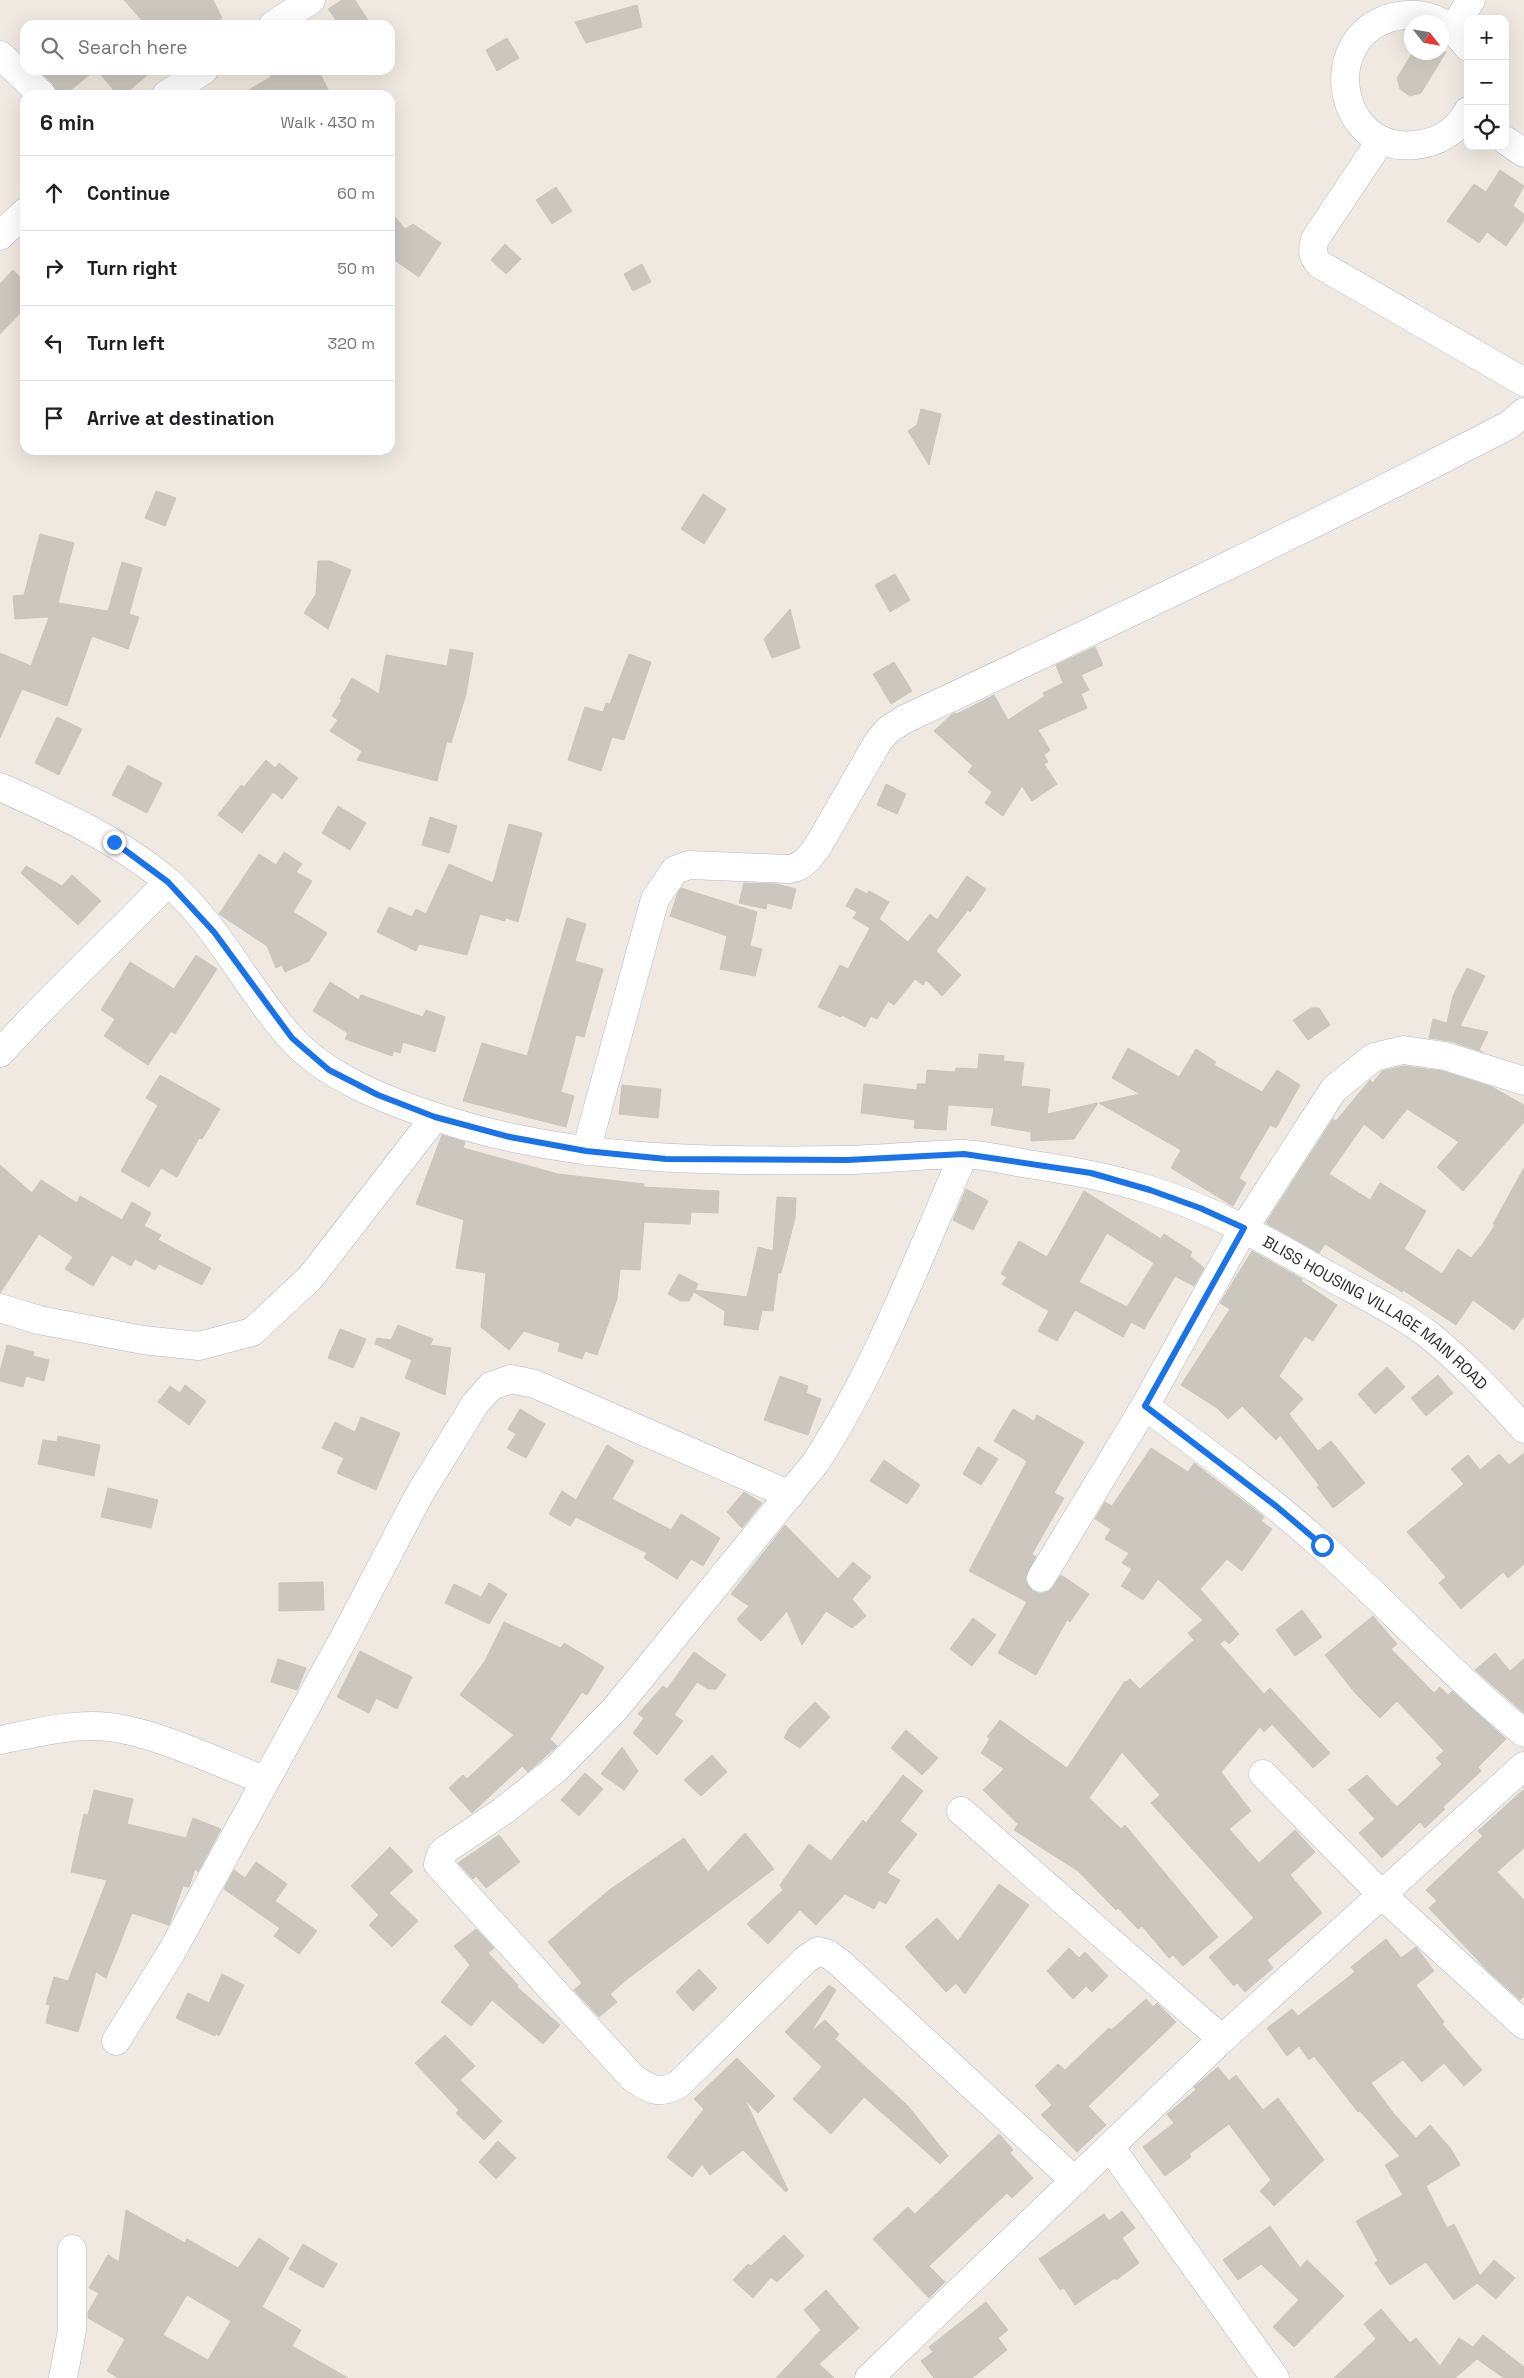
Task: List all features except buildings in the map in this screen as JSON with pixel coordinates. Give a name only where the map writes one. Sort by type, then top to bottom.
[{"type":"street","points":[[281,20],[311,0]]},
{"type":"street","points":[[1464,117],[1451,132],[1429,144],[1405,146],[1381,140],[1361,125],[1348,104],[1344,80],[1349,56],[1362,34],[1382,20],[1406,14],[1431,17],[1451,30],[1471,0]]},
{"type":"street","points":[[0,55],[20,74]]},
{"type":"street","points":[[21,75],[37,90]]},
{"type":"street","points":[[174,90],[196,75]]},
{"type":"street","points":[[1381,140],[1316,239],[1312,250],[1314,258],[1319,264],[1524,382]]},
{"type":"street","points":[[1509,143],[1524,153]]},
{"type":"street","points":[[0,236],[20,217]]},
{"type":"street","points":[[586,1151],[655,899],[675,870],[688,865],[798,868],[818,846],[879,740],[888,730],[905,719],[1142,608],[1389,487],[1509,425],[1524,412]]},
{"type":"street","name":"BLISS HOUSING VILLAGE MAIN ROAD","points":[[0,787],[114,842],[168,882],[214,932],[292,1038],[329,1070],[378,1095],[435,1117],[510,1137],[586,1151],[666,1159],[847,1160],[964,1154],[1091,1173],[1150,1190],[1200,1208],[1244,1228],[1370,1298],[1422,1330],[1478,1377],[1524,1429]]},
{"type":"street","points":[[0,1053],[39,1010],[120,933],[168,882]]},
{"type":"street","points":[[1041,1578],[1145,1406],[1244,1228],[1334,1089],[1374,1057],[1404,1050],[1445,1056],[1524,1081]]},
{"type":"street","points":[[0,1308],[39,1320],[142,1340],[199,1346],[252,1332],[310,1278],[435,1117]]},
{"type":"street","points":[[964,1154],[864,1380],[840,1426],[816,1462],[615,1710],[556,1769],[503,1811],[448,1848],[441,1854],[438,1864],[632,2077],[651,2090],[669,2090],[679,2084],[806,1960],[818,1951],[828,1954],[839,1962],[1074,2181]]},
{"type":"street","points":[[116,2042],[170,1953],[345,1636],[419,1495],[475,1404],[491,1386],[512,1379],[535,1384],[790,1495]]},
{"type":"street","points":[[1145,1406],[1276,1506],[1316,1540],[1457,1676],[1524,1733]]},
{"type":"street","points":[[0,1740],[61,1727],[110,1727],[154,1738],[264,1780]]},
{"type":"street","points":[[869,2378],[1222,2039],[1524,1766]]},
{"type":"street","points":[[1263,1774],[1382,1895],[1524,2024]]},
{"type":"street","points":[[961,1811],[1222,2039]]},
{"type":"street","points":[[1110,2147],[1275,2378]]},
{"type":"street","points":[[63,2378],[72,2330],[72,2248]]},
{"type":"route","points":[[114,842],[168,882],[214,932],[292,1038],[329,1070],[378,1095],[435,1117],[510,1137],[586,1151],[666,1159],[847,1160],[964,1154],[1091,1173],[1150,1190],[1200,1208],[1244,1228],[1145,1406],[1276,1506],[1322,1545]]}]
